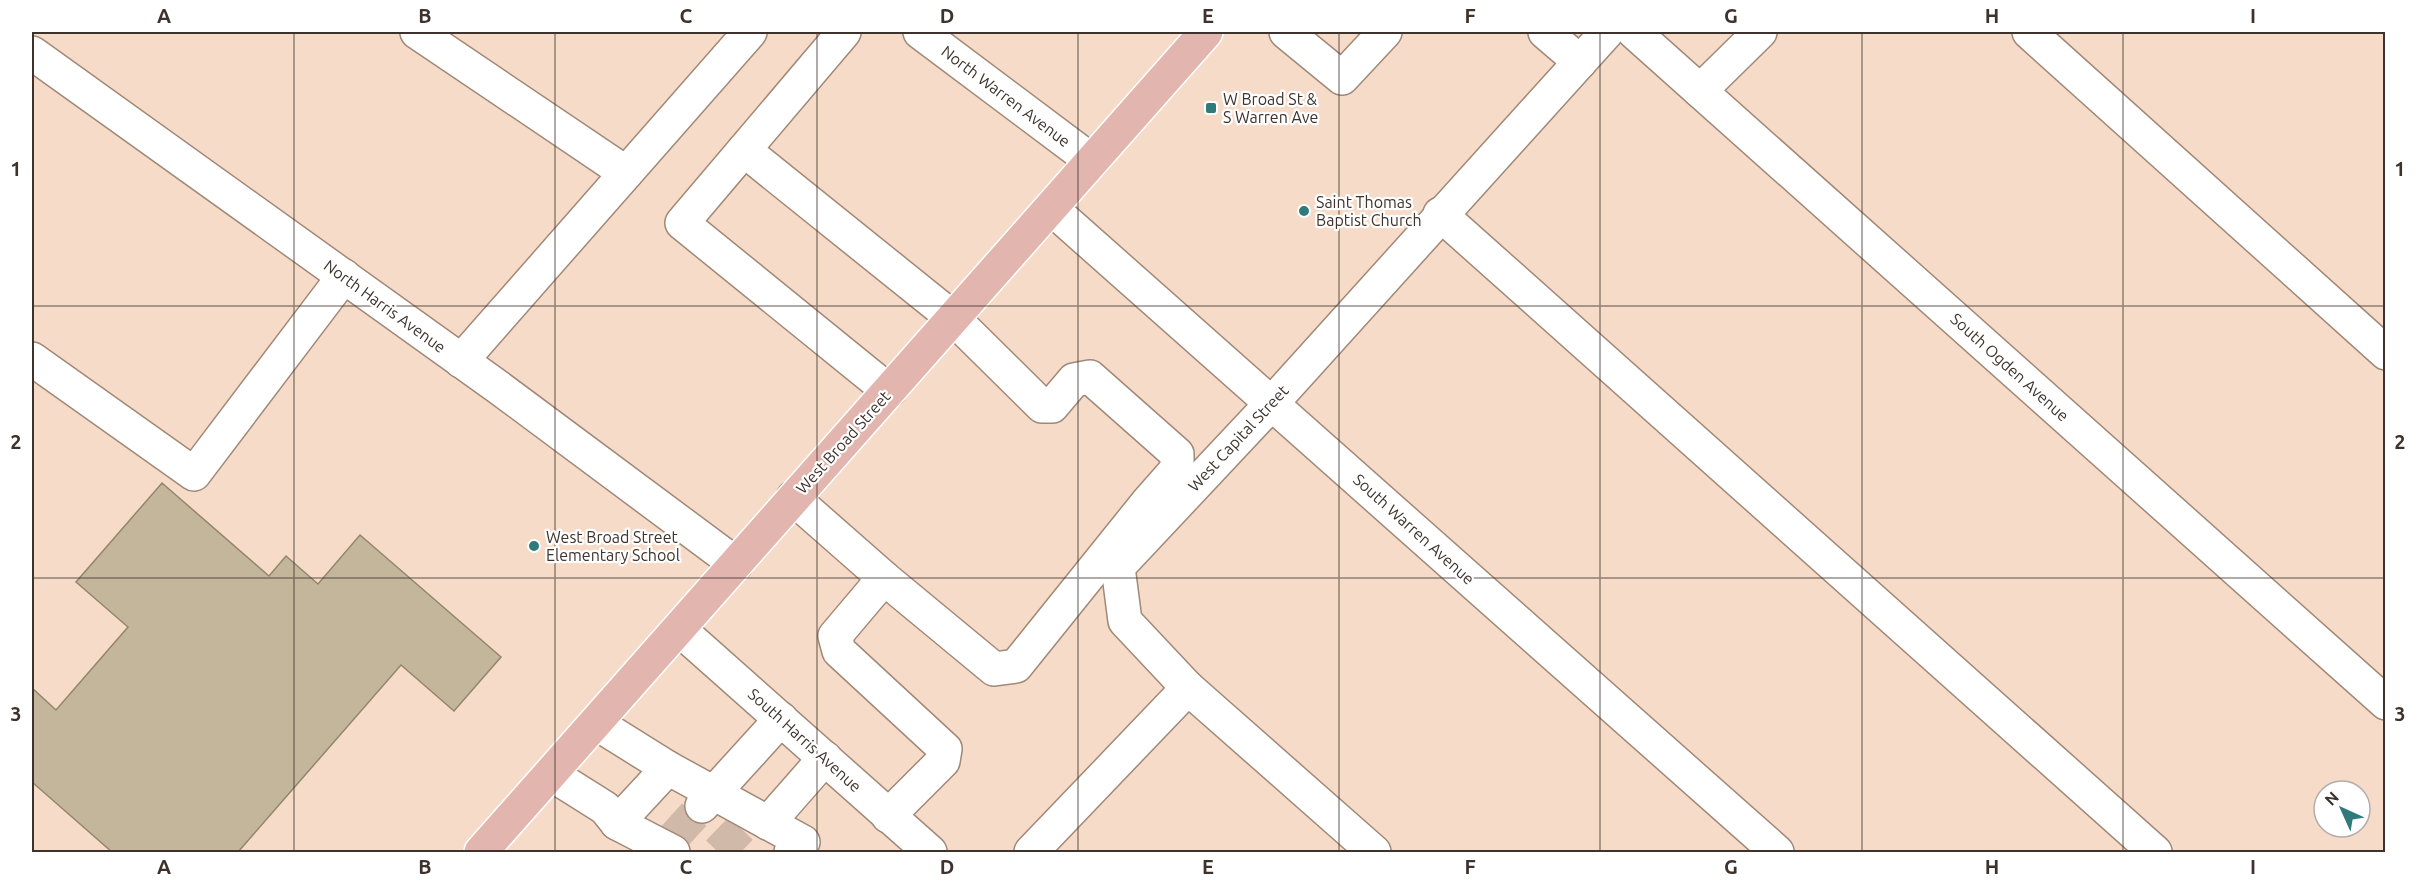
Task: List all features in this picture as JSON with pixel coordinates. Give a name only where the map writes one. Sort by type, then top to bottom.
[{"type":"main road","name":"West Broad Street","points":[[481,852],[1206,32]]},
{"type":"street","points":[[417,32],[626,173]]},
{"type":"street","points":[[461,361],[750,32]]},
{"type":"street","points":[[844,32],[682,223],[889,391]]},
{"type":"street","name":"North Warren Avenue","points":[[920,32],[1092,161]]},
{"type":"street","points":[[1296,35],[1342,78],[1385,32]]},
{"type":"street","points":[[1545,32],[1580,62]]},
{"type":"street","name":"West Capital Street","points":[[1188,688],[1125,621],[1118,567],[1272,403],[1440,214],[1607,32]]},
{"type":"street","name":"South Ogden Avenue","points":[[1634,32],[2385,703]]},
{"type":"street","points":[[1700,91],[1760,32]]},
{"type":"street","points":[[2029,32],[2385,353]]},
{"type":"street","name":"North Harris Avenue","points":[[32,53],[344,276],[736,564]]},
{"type":"street","points":[[744,150],[952,318],[1042,405],[1052,406],[1074,380],[1090,377],[1176,454],[1177,470],[1147,503],[1016,666],[994,669],[884,578],[793,498]]},
{"type":"street","name":"South Warren Avenue","points":[[1051,208],[1777,852]]},
{"type":"street","points":[[1440,214],[2155,852]]},
{"type":"street","points":[[32,359],[194,474],[344,276]]},
{"type":"street","points":[[884,578],[835,636],[838,651],[945,749],[942,760],[888,816]]},
{"type":"street","name":"South Harris Avenue","points":[[679,629],[930,852]]},
{"type":"street","points":[[1031,852],[1188,688],[1374,852]]},
{"type":"street","points":[[707,799],[781,719]]},
{"type":"street","points":[[596,723],[668,768],[707,799],[803,842],[791,852]]},
{"type":"street","points":[[755,821],[825,758]]},
{"type":"street","points":[[617,823],[668,768]]},
{"type":"street","points":[[551,774],[605,808],[617,823],[670,846]]},
{"type":"building","points":[[162,483],[269,576],[286,556],[318,584],[360,535],[501,657],[454,711],[401,665],[238,852],[112,852],[32,782],[32,688],[56,710],[128,627],[76,582]]},
{"type":"tunnel","points":[[672,839],[702,806]]},
{"type":"tunnel","points":[[718,852],[744,825]]},
{"type":"place","name":"W Broad St & S Warren Ave","points":[[1211,108]]},
{"type":"place","name":"Saint Thomas Baptist Church","points":[[1304,211]]},
{"type":"place","name":"West Broad Street Elementary School","points":[[534,546]]}]
